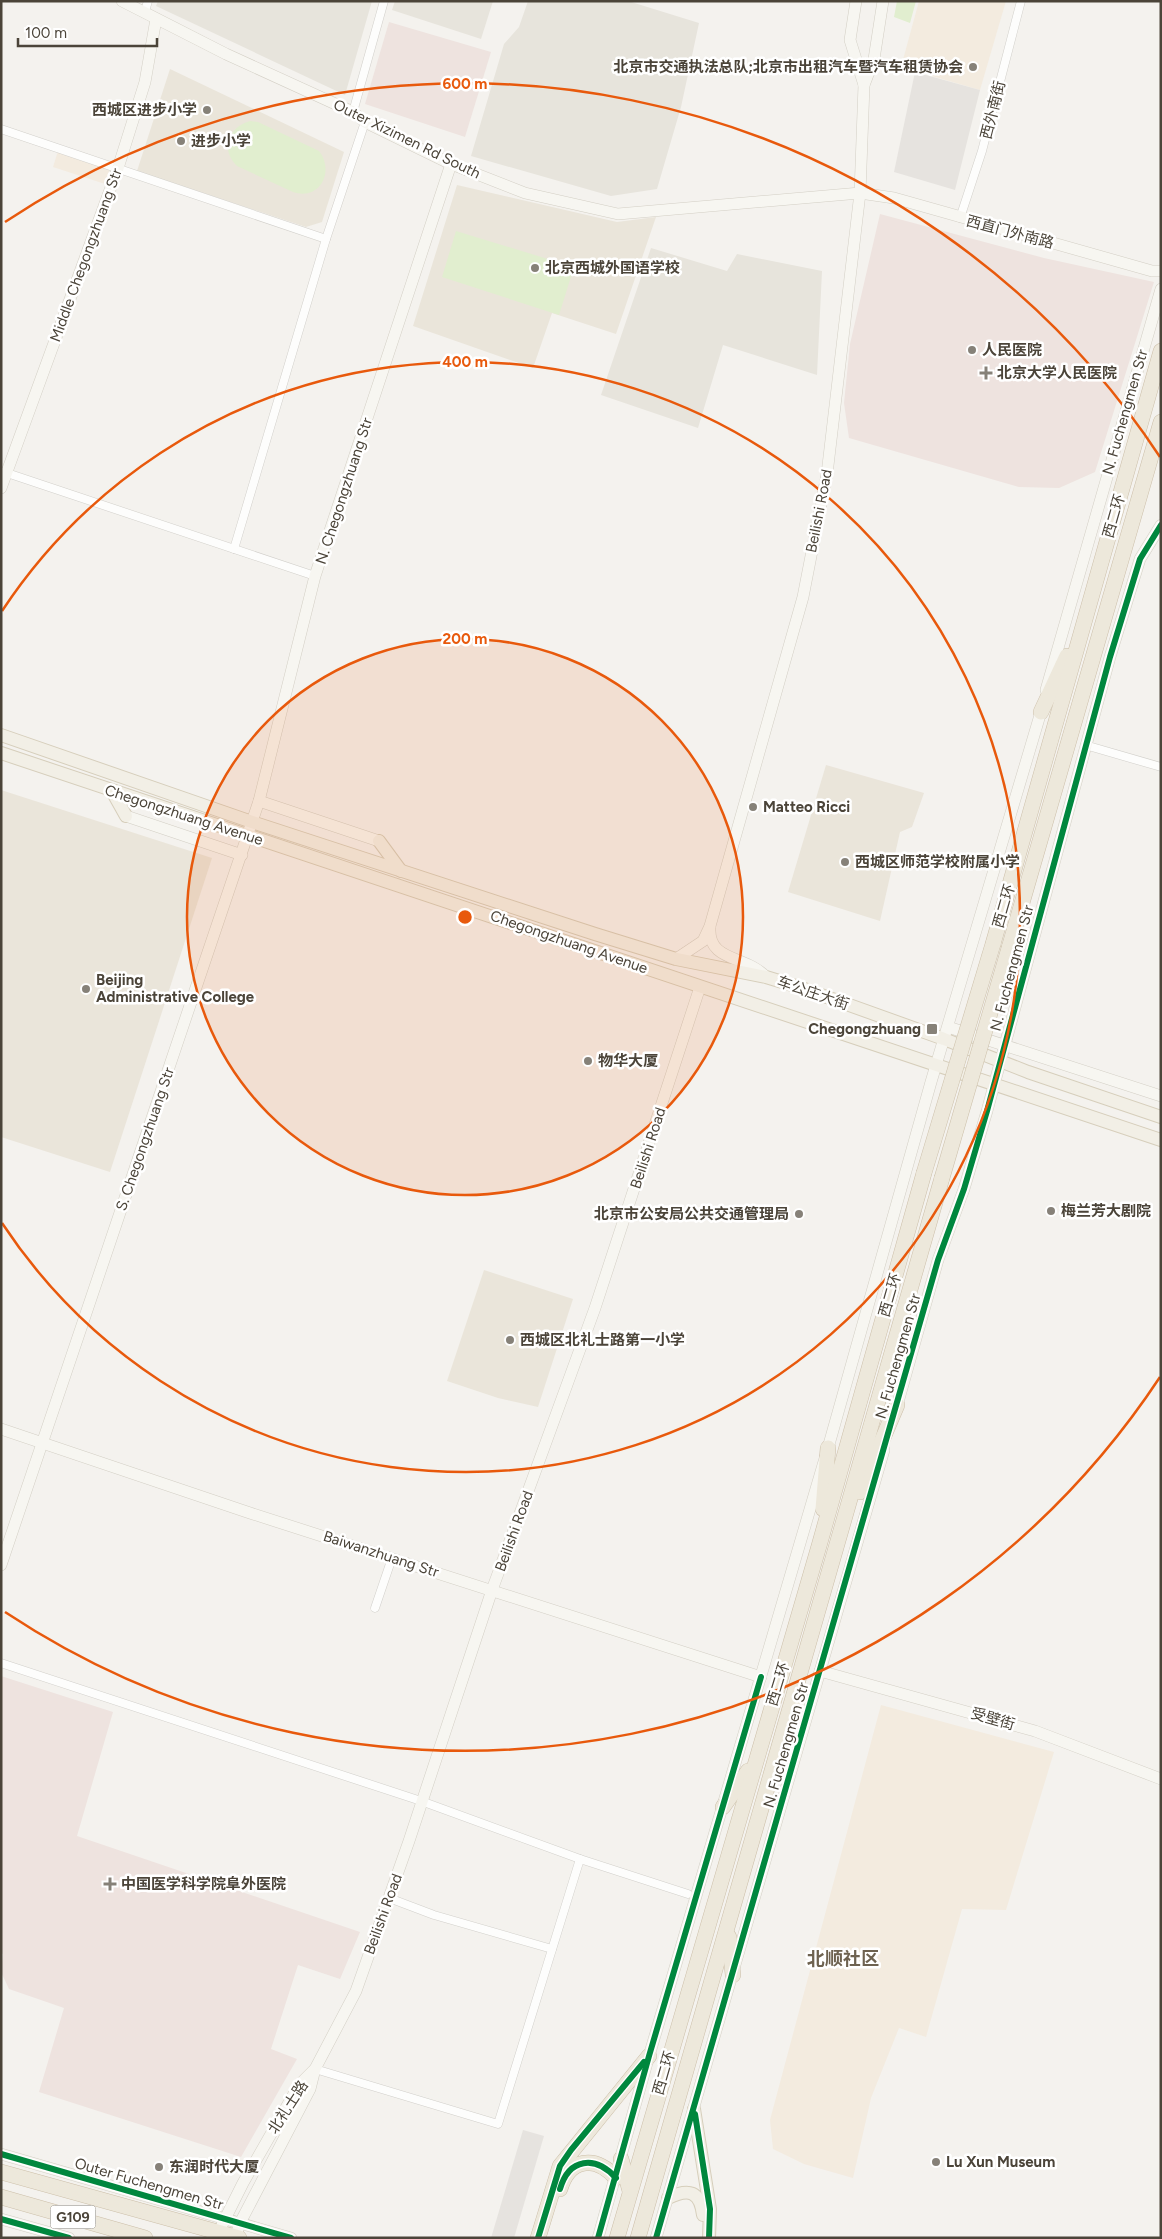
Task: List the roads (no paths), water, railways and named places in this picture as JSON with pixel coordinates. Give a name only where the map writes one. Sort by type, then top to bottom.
[{"type":"highway","name":"西二环","points":[[617,2238],[819,1546],[924,1172],[993,944],[1161,351]]},
{"type":"highway","name":"西二环","points":[[638,2238],[1161,422]]},
{"type":"highway","points":[[1041,712],[1087,614]]},
{"type":"highway","points":[[835,1551],[897,1405]]},
{"type":"highway","points":[[819,1546],[828,1448]]},
{"type":"highway","points":[[723,1807],[756,1759]]},
{"type":"highway","points":[[728,1927],[733,1975]]},
{"type":"highway","points":[[538,2238],[560,2166],[649,2056]]},
{"type":"highway","points":[[621,2159],[630,2192]]},
{"type":"highway","points":[[544,2238],[563,2178],[575,2166],[590,2162],[606,2167],[616,2178]]},
{"type":"highway","name":"Outer Fuchengmen Str","points":[[1,2172],[221,2230]]},
{"type":"highway","name":"G109","points":[[1,2197],[145,2238]]},
{"type":"highway","name":"G109","points":[[221,2230],[237,2234]]},
{"type":"main road","name":"Chegongzhuang Avenue","points":[[1,735],[252,822],[676,959],[766,977]]},
{"type":"main road","name":"Chegongzhuang Avenue","points":[[1,753],[1161,1140]]},
{"type":"main road","points":[[112,790],[126,816]]},
{"type":"main road","points":[[379,841],[401,871]]},
{"type":"main road","name":"车公庄大街","points":[[766,977],[946,1033],[1000,1061],[1161,1117]]},
{"type":"main road","points":[[694,2109],[710,2210],[709,2238]]},
{"type":"main road","points":[[668,2198],[681,2191],[694,2193],[702,2202],[703,2238]]},
{"type":"street","name":"Outer Xizimen Rd South","points":[[122,1],[147,6],[156,19],[353,112],[365,122],[451,164],[525,193],[618,214],[860,193]]},
{"type":"street","points":[[353,112],[384,1]]},
{"type":"street","name":"Beilishi Road","points":[[856,1],[850,40],[864,85]]},
{"type":"street","name":"Beilishi Road","points":[[676,959],[703,940],[710,926],[803,597],[827,474],[860,193],[864,85],[874,58],[883,1]]},
{"type":"street","name":"西外南街","points":[[960,218],[982,151],[1022,1]]},
{"type":"street","name":"Middle Chegongzhuang Str","points":[[1,488],[4,472],[118,168],[145,82],[156,19]]},
{"type":"street","points":[[234,549],[326,239],[365,122]]},
{"type":"street","points":[[1,129],[326,239]]},
{"type":"street","name":"N. Chegongzhuang Str","points":[[248,836],[259,801],[316,576],[451,164]]},
{"type":"street","name":"西直门外南路","points":[[860,193],[894,198],[1152,271],[1161,271]]},
{"type":"street","name":"N. Fuchengmen Str","points":[[598,2238],[649,2056],[828,1448],[998,850],[1041,712],[1059,639],[1161,289]]},
{"type":"street","points":[[4,472],[316,576]]},
{"type":"street","name":"N. Fuchengmen Str","points":[[656,2238],[938,1260],[964,1189],[994,1085],[1085,745],[1140,559],[1161,525]]},
{"type":"street","points":[[1085,745],[1161,768]]},
{"type":"street","points":[[259,801],[379,841]]},
{"type":"street","points":[[126,816],[242,854]]},
{"type":"street","name":"S. Chegongzhuang Str","points":[[1,1565],[248,836]]},
{"type":"street","name":"Beilishi Road","points":[[710,926],[709,939],[713,948],[757,968],[766,977]]},
{"type":"street","name":"Beilishi Road","points":[[315,2069],[356,1991],[492,1590],[595,1308],[700,987]]},
{"type":"street","points":[[946,1033],[1004,1045],[1161,1096]]},
{"type":"street","name":"Baiwanzhuang Str","points":[[1,1429],[761,1677]]},
{"type":"street","points":[[374,1608],[392,1558]]},
{"type":"street","points":[[1,1663],[421,1801],[580,1859],[688,1894]]},
{"type":"street","name":"受壁街","points":[[820,1671],[1035,1731],[1161,1779]]},
{"type":"street","points":[[315,2069],[498,2124],[580,1859]]},
{"type":"street","points":[[389,1898],[434,1915],[552,1949]]},
{"type":"street","name":"北礼士路","points":[[221,2230],[299,2085],[315,2069]]},
{"type":"street","name":"北礼士路","points":[[237,2234],[310,2089],[315,2069]]},
{"type":"street","name":"Outer Fuchengmen Str","points":[[1,2154],[221,2230]]},
{"type":"street","points":[[1,2218],[69,2238]]},
{"type":"street","name":"Outer Fuchengmen Str","points":[[237,2234],[291,2238]]},
{"type":"place","name":"北京市交通执法总队;北京市出租汽车暨汽车租赁协会","points":[[973,67]]},
{"type":"place","name":"西城区进步小学","points":[[207,110]]},
{"type":"place","name":"进步小学","points":[[181,141]]},
{"type":"place","name":"北京西城外国语学校","points":[[535,268]]},
{"type":"place","name":"人民医院","points":[[972,350]]},
{"type":"place","name":"北京大学人民医院","points":[[986,373]]},
{"type":"place","name":"Matteo Ricci","points":[[753,807]]},
{"type":"place","name":"西城区师范学校附属小学","points":[[845,862]]},
{"type":"place","name":"Beijing Administrative College","points":[[86,989]]},
{"type":"place","name":"Chegongzhuang","points":[[932,1029]]},
{"type":"place","name":"物华大厦","points":[[588,1061]]},
{"type":"place","name":"梅兰芳大剧院","points":[[1051,1211]]},
{"type":"place","name":"北京市公安局公共交通管理局","points":[[799,1214]]},
{"type":"place","name":"西城区北礼士路第一小学","points":[[510,1340]]},
{"type":"place","name":"中国医学科学院阜外医院","points":[[110,1884]]},
{"type":"place","name":"Lu Xun Museum","points":[[936,2162]]},
{"type":"place","name":"东润时代大厦","points":[[159,2167]]},
{"type":"district","name":"北顺社区","points":[[843,1959]]}]
